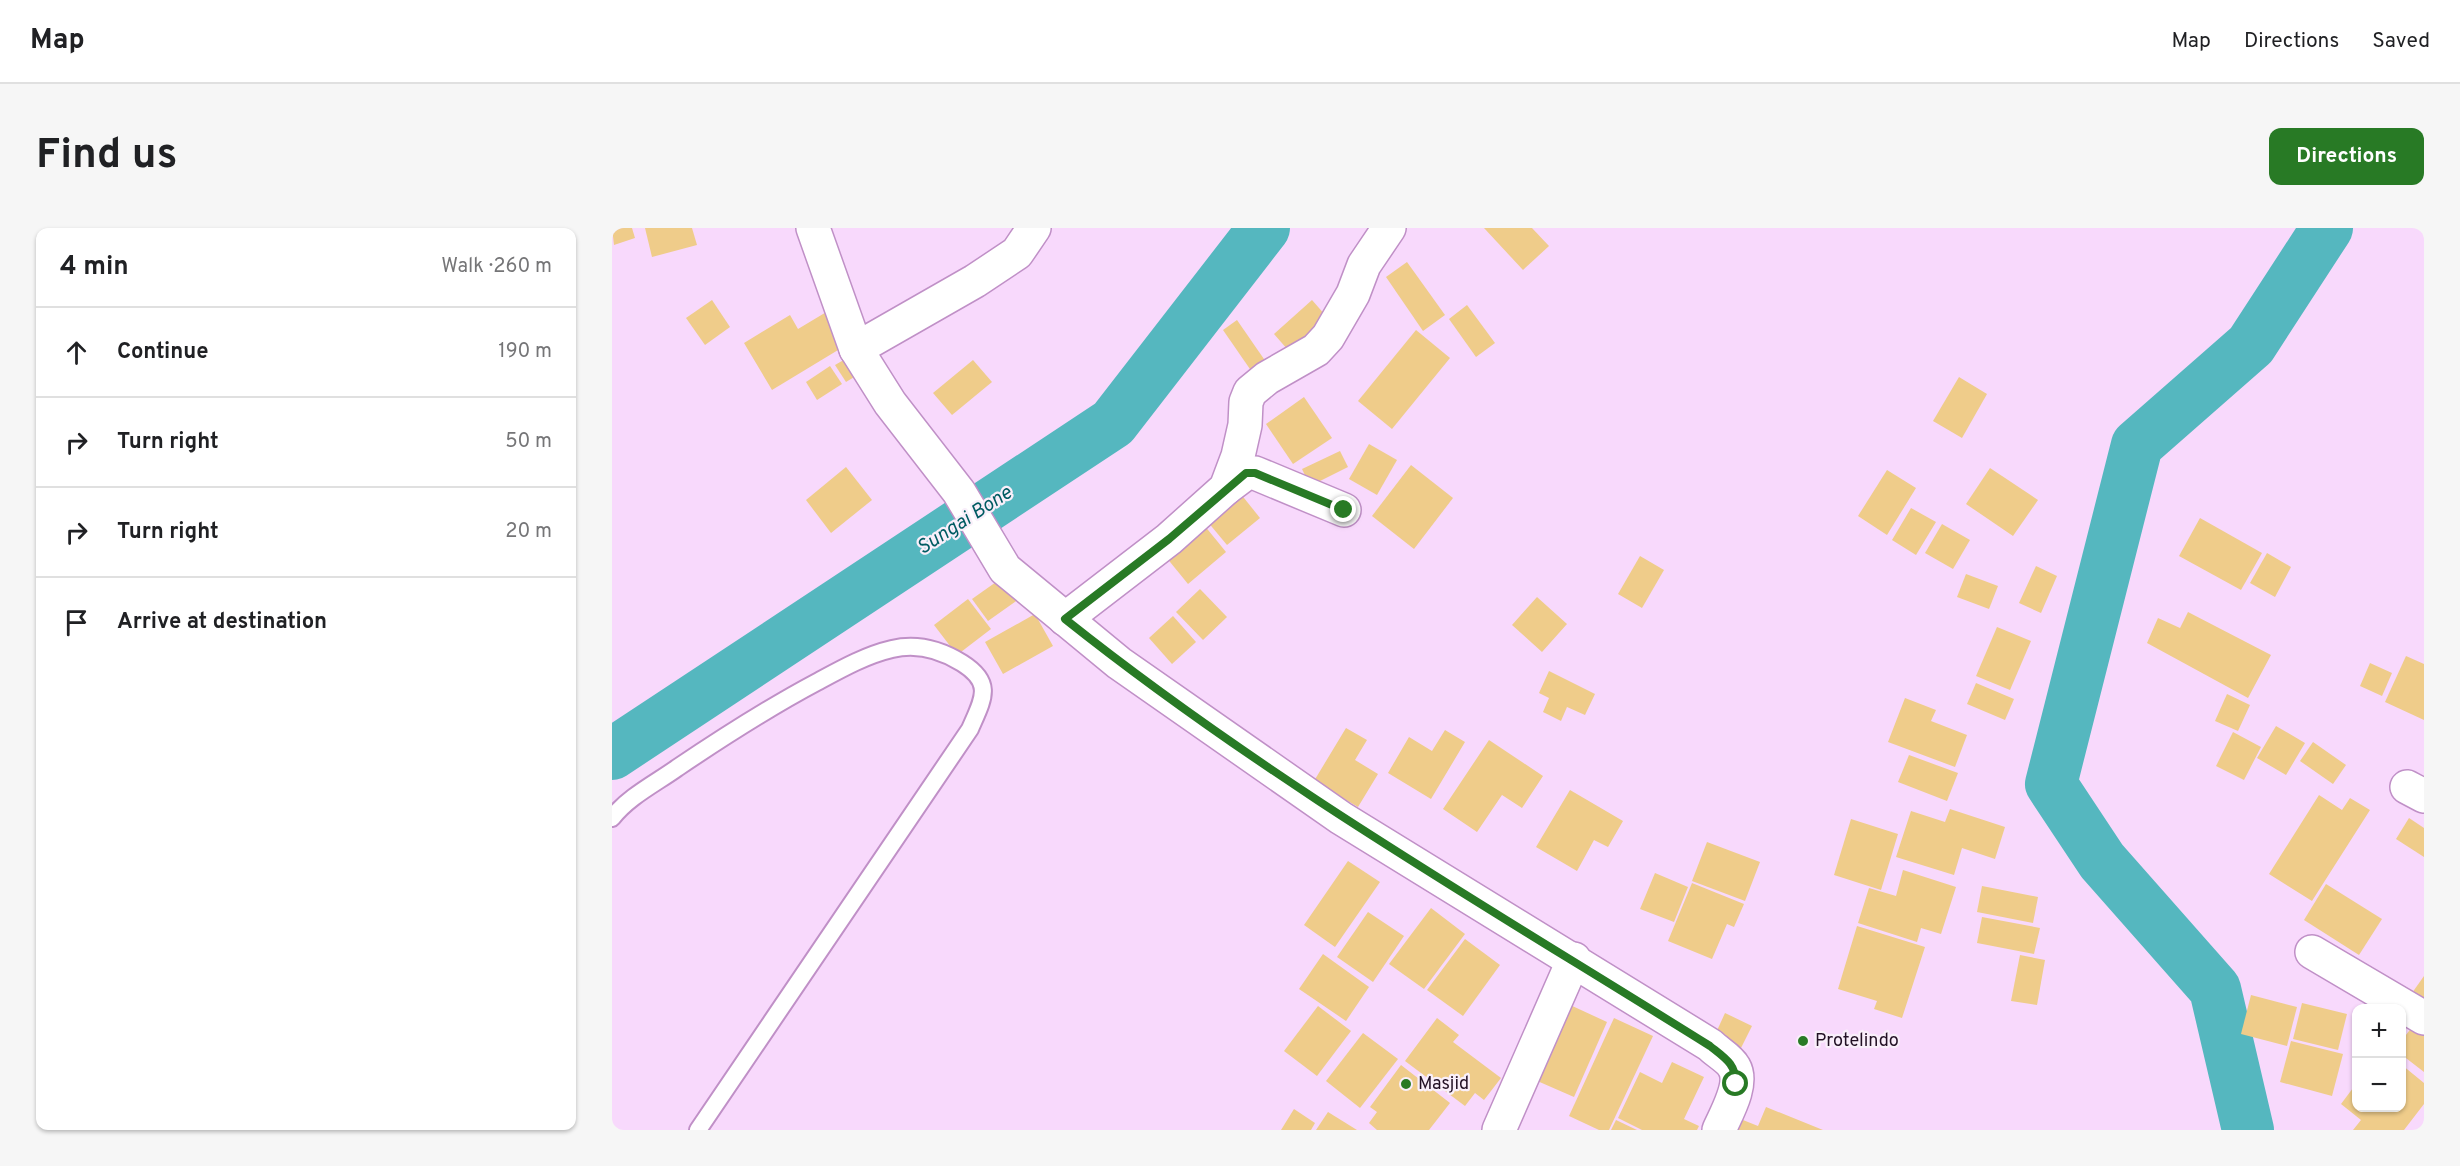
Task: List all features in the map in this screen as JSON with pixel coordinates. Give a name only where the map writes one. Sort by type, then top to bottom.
[{"type":"street","points":[[813,228],[856,349],[890,403],[959,492],[1005,569],[1022,579],[1065,619],[1180,707],[1341,818],[1574,959],[1710,1046],[1733,1065],[1736,1071],[1736,1084],[1719,1130]]},
{"type":"street","points":[[856,349],[975,281],[1017,253],[1034,228]]},
{"type":"street","points":[[1226,488],[1238,456],[1245,425],[1246,402],[1250,392],[1267,378],[1316,350],[1329,337],[1353,294],[1364,265],[1389,228]]},
{"type":"street","points":[[1065,619],[1169,539],[1246,473],[1255,473],[1344,510]]},
{"type":"street","points":[[2312,952],[2424,1018]]},
{"type":"street","points":[[1499,1130],[1574,959]]},
{"type":"lane","points":[[612,818],[638,795],[762,711],[852,663],[894,648],[920,647],[946,653],[974,671],[981,679],[984,697],[970,729],[698,1130]]},
{"type":"building","points":[[612,228],[632,228],[635,238],[614,245]]},
{"type":"building","points":[[645,228],[692,228],[697,245],[652,257]]},
{"type":"building","points":[[1484,228],[1532,228],[1549,246],[1523,270]]},
{"type":"building","points":[[1407,262],[1445,315],[1423,331],[1386,277]]},
{"type":"building","points":[[712,300],[730,327],[705,345],[686,318]]},
{"type":"building","points":[[1312,300],[1333,324],[1295,358],[1274,334]]},
{"type":"building","points":[[1467,305],[1495,343],[1476,357],[1449,319]]},
{"type":"building","points":[[828,311],[848,344],[772,390],[744,343],[790,315],[798,329]]},
{"type":"building","points":[[1237,320],[1266,362],[1252,372],[1223,330]]},
{"type":"building","points":[[1416,330],[1450,358],[1392,429],[1358,401]]},
{"type":"building","points":[[854,354],[864,371],[846,382],[835,365]]},
{"type":"building","points":[[973,360],[992,382],[952,415],[933,393]]},
{"type":"building","points":[[830,366],[842,384],[817,400],[806,382]]},
{"type":"building","points":[[1959,377],[1987,394],[1962,438],[1933,421]]},
{"type":"building","points":[[1304,397],[1332,438],[1293,464],[1266,424]]},
{"type":"building","points":[[1369,444],[1397,460],[1377,495],[1349,479]]},
{"type":"building","points":[[1340,451],[1348,467],[1310,486],[1302,469]]},
{"type":"building","points":[[1411,465],[1453,498],[1414,549],[1372,516]]},
{"type":"building","points":[[846,467],[872,500],[831,533],[806,500]]},
{"type":"building","points":[[1990,468],[2038,500],[2013,536],[1966,504]]},
{"type":"building","points":[[1887,470],[1916,488],[1887,535],[1858,516]]},
{"type":"building","points":[[1240,493],[1260,518],[1227,545],[1207,521]]},
{"type":"building","points":[[1911,508],[1936,522],[1916,555],[1892,540]]},
{"type":"building","points":[[2200,518],[2262,553],[2241,590],[2179,556]]},
{"type":"building","points":[[1942,524],[1970,540],[1953,569],[1925,553]]},
{"type":"building","points":[[1204,525],[1226,552],[1188,584],[1166,557]]},
{"type":"building","points":[[2267,553],[2291,567],[2275,597],[2250,583]]},
{"type":"building","points":[[1640,556],[1664,570],[1642,608],[1618,594]]},
{"type":"building","points":[[2036,566],[2057,576],[2041,613],[2019,603]]},
{"type":"building","points":[[1966,574],[1998,586],[1989,609],[1957,597]]},
{"type":"building","points":[[1006,575],[1022,597],[988,621],[972,599]]},
{"type":"building","points":[[1200,589],[1227,617],[1203,640],[1176,612]]},
{"type":"building","points":[[1537,597],[1567,624],[1542,652],[1512,625]]},
{"type":"building","points":[[968,599],[991,629],[957,655],[934,625]]},
{"type":"building","points":[[2188,612],[2271,655],[2248,698],[2147,643],[2158,618],[2180,628]]},
{"type":"building","points":[[1035,614],[1053,646],[1003,674],[985,642]]},
{"type":"building","points":[[1173,616],[1196,642],[1172,664],[1149,638]]},
{"type":"building","points":[[1997,627],[2031,641],[2010,690],[1976,676]]},
{"type":"building","points":[[2406,656],[2424,664],[2424,720],[2385,702]]},
{"type":"building","points":[[2370,663],[2392,673],[2382,696],[2360,686]]},
{"type":"building","points":[[1549,671],[1595,694],[1585,715],[1567,707],[1561,721],[1543,712],[1549,698],[1539,693]]},
{"type":"building","points":[[1976,683],[2014,699],[2005,720],[1967,704]]},
{"type":"building","points":[[2227,694],[2250,705],[2238,731],[2215,721]]},
{"type":"building","points":[[1905,698],[1936,710],[1931,721],[1967,735],[1955,767],[1888,742]]},
{"type":"building","points":[[2276,726],[2305,743],[2286,775],[2257,758]]},
{"type":"building","points":[[1346,728],[1367,740],[1355,760],[1378,774],[1358,807],[1314,781]]},
{"type":"building","points":[[1445,730],[1465,742],[1431,799],[1388,773],[1409,737],[1432,751]]},
{"type":"building","points":[[2233,732],[2261,747],[2244,780],[2216,766]]},
{"type":"building","points":[[1489,740],[1543,776],[1522,808],[1502,795],[1477,832],[1443,809]]},
{"type":"building","points":[[2313,742],[2346,765],[2333,784],[2300,761]]},
{"type":"building","points":[[1909,755],[1958,773],[1947,801],[1898,782]]},
{"type":"building","points":[[1570,790],[1623,821],[1608,847],[1594,840],[1577,871],[1536,847]]},
{"type":"building","points":[[2319,795],[2342,810],[2350,798],[2370,810],[2312,901],[2269,874]]},
{"type":"building","points":[[1950,809],[2005,827],[1995,859],[1962,848],[1954,875],[1896,857],[1911,811],[1945,822]]},
{"type":"building","points":[[2409,818],[2424,828],[2424,857],[2396,839]]},
{"type":"building","points":[[1851,819],[1898,834],[1881,890],[1834,875]]},
{"type":"building","points":[[1707,842],[1760,862],[1745,901],[1692,881]]},
{"type":"building","points":[[1348,861],[1380,882],[1335,947],[1304,925]]},
{"type":"building","points":[[1903,870],[1956,887],[1941,934],[1921,928],[1917,942],[1858,923],[1869,888],[1896,896]]},
{"type":"building","points":[[1655,873],[1688,887],[1674,922],[1640,909]]},
{"type":"building","points":[[1692,883],[1744,904],[1734,927],[1727,924],[1712,959],[1668,941]]},
{"type":"building","points":[[2326,884],[2382,919],[2359,955],[2304,920]]},
{"type":"building","points":[[1982,886],[2038,897],[2033,923],[1977,912]]},
{"type":"building","points":[[1431,908],[1465,934],[1424,989],[1389,964]]},
{"type":"building","points":[[1368,912],[1404,936],[1373,982],[1337,957]]},
{"type":"building","points":[[1982,917],[2040,928],[2034,954],[1977,943]]},
{"type":"building","points":[[1857,926],[1925,947],[1902,1018],[1874,1009],[1877,1001],[1838,989]]},
{"type":"building","points":[[1465,939],[1500,965],[1463,1016],[1427,990]]},
{"type":"building","points":[[1323,954],[1369,987],[1346,1021],[1299,989]]},
{"type":"building","points":[[2020,955],[2045,960],[2037,1005],[2011,1001]]},
{"type":"building","points":[[2424,976],[2424,1001],[2412,993]]},
{"type":"building","points":[[2251,995],[2297,1007],[2287,1046],[2241,1034]]},
{"type":"building","points":[[2302,1003],[2347,1014],[2338,1050],[2293,1039]]},
{"type":"building","points":[[1568,1004],[1607,1022],[1574,1097],[1535,1080]]},
{"type":"building","points":[[1318,1006],[1351,1031],[1317,1076],[1284,1051]]},
{"type":"building","points":[[1725,1013],[1752,1026],[1741,1048],[1715,1035]]},
{"type":"building","points":[[1437,1018],[1459,1035],[1453,1042],[1501,1078],[1484,1100],[1475,1093],[1465,1106],[1405,1061]]},
{"type":"building","points":[[1614,1018],[1653,1036],[1609,1130],[1599,1130],[1569,1116]]},
{"type":"building","points":[[2416,1022],[2424,1028],[2424,1072],[2406,1058],[2406,1035]]},
{"type":"building","points":[[1363,1033],[1398,1059],[1360,1108],[1326,1081]]},
{"type":"building","points":[[2291,1041],[2343,1054],[2332,1096],[2280,1082]]},
{"type":"building","points":[[1672,1062],[1704,1077],[1684,1119],[1699,1126],[1697,1130],[1642,1130],[1618,1118],[1640,1072],[1662,1083]]},
{"type":"building","name":"Masjid","points":[[1401,1065],[1450,1103],[1429,1130],[1377,1130],[1369,1123],[1377,1112],[1370,1107]]},
{"type":"building","points":[[2406,1068],[2424,1083],[2424,1104],[2404,1130],[2353,1130],[2361,1120],[2341,1104],[2352,1089],[2352,1112],[2406,1112]]},
{"type":"building","points":[[1766,1107],[1823,1130],[1734,1130],[1738,1118],[1758,1126]]},
{"type":"building","points":[[1294,1109],[1315,1123],[1311,1130],[1281,1130]]},
{"type":"building","points":[[1328,1112],[1357,1130],[1316,1130]]},
{"type":"building","points":[[1616,1120],[1637,1130],[1611,1130]]},
{"type":"waterway","name":"Sungai Bone","points":[[612,754],[1113,423],[1264,228]]},
{"type":"waterway","points":[[2248,1130],[2215,989],[2102,861],[2051,784],[2137,445],[2251,345],[2327,228]]},
{"type":"place","name":"Protelindo","points":[[1803,1041]]},
{"type":"place","name":"Masjid","points":[[1406,1084]]},
{"type":"route","points":[[1344,510],[1255,473],[1246,473],[1169,539],[1065,619],[1119,663],[1341,818],[1574,959],[1710,1046],[1733,1065],[1736,1071],[1736,1084]]}]
